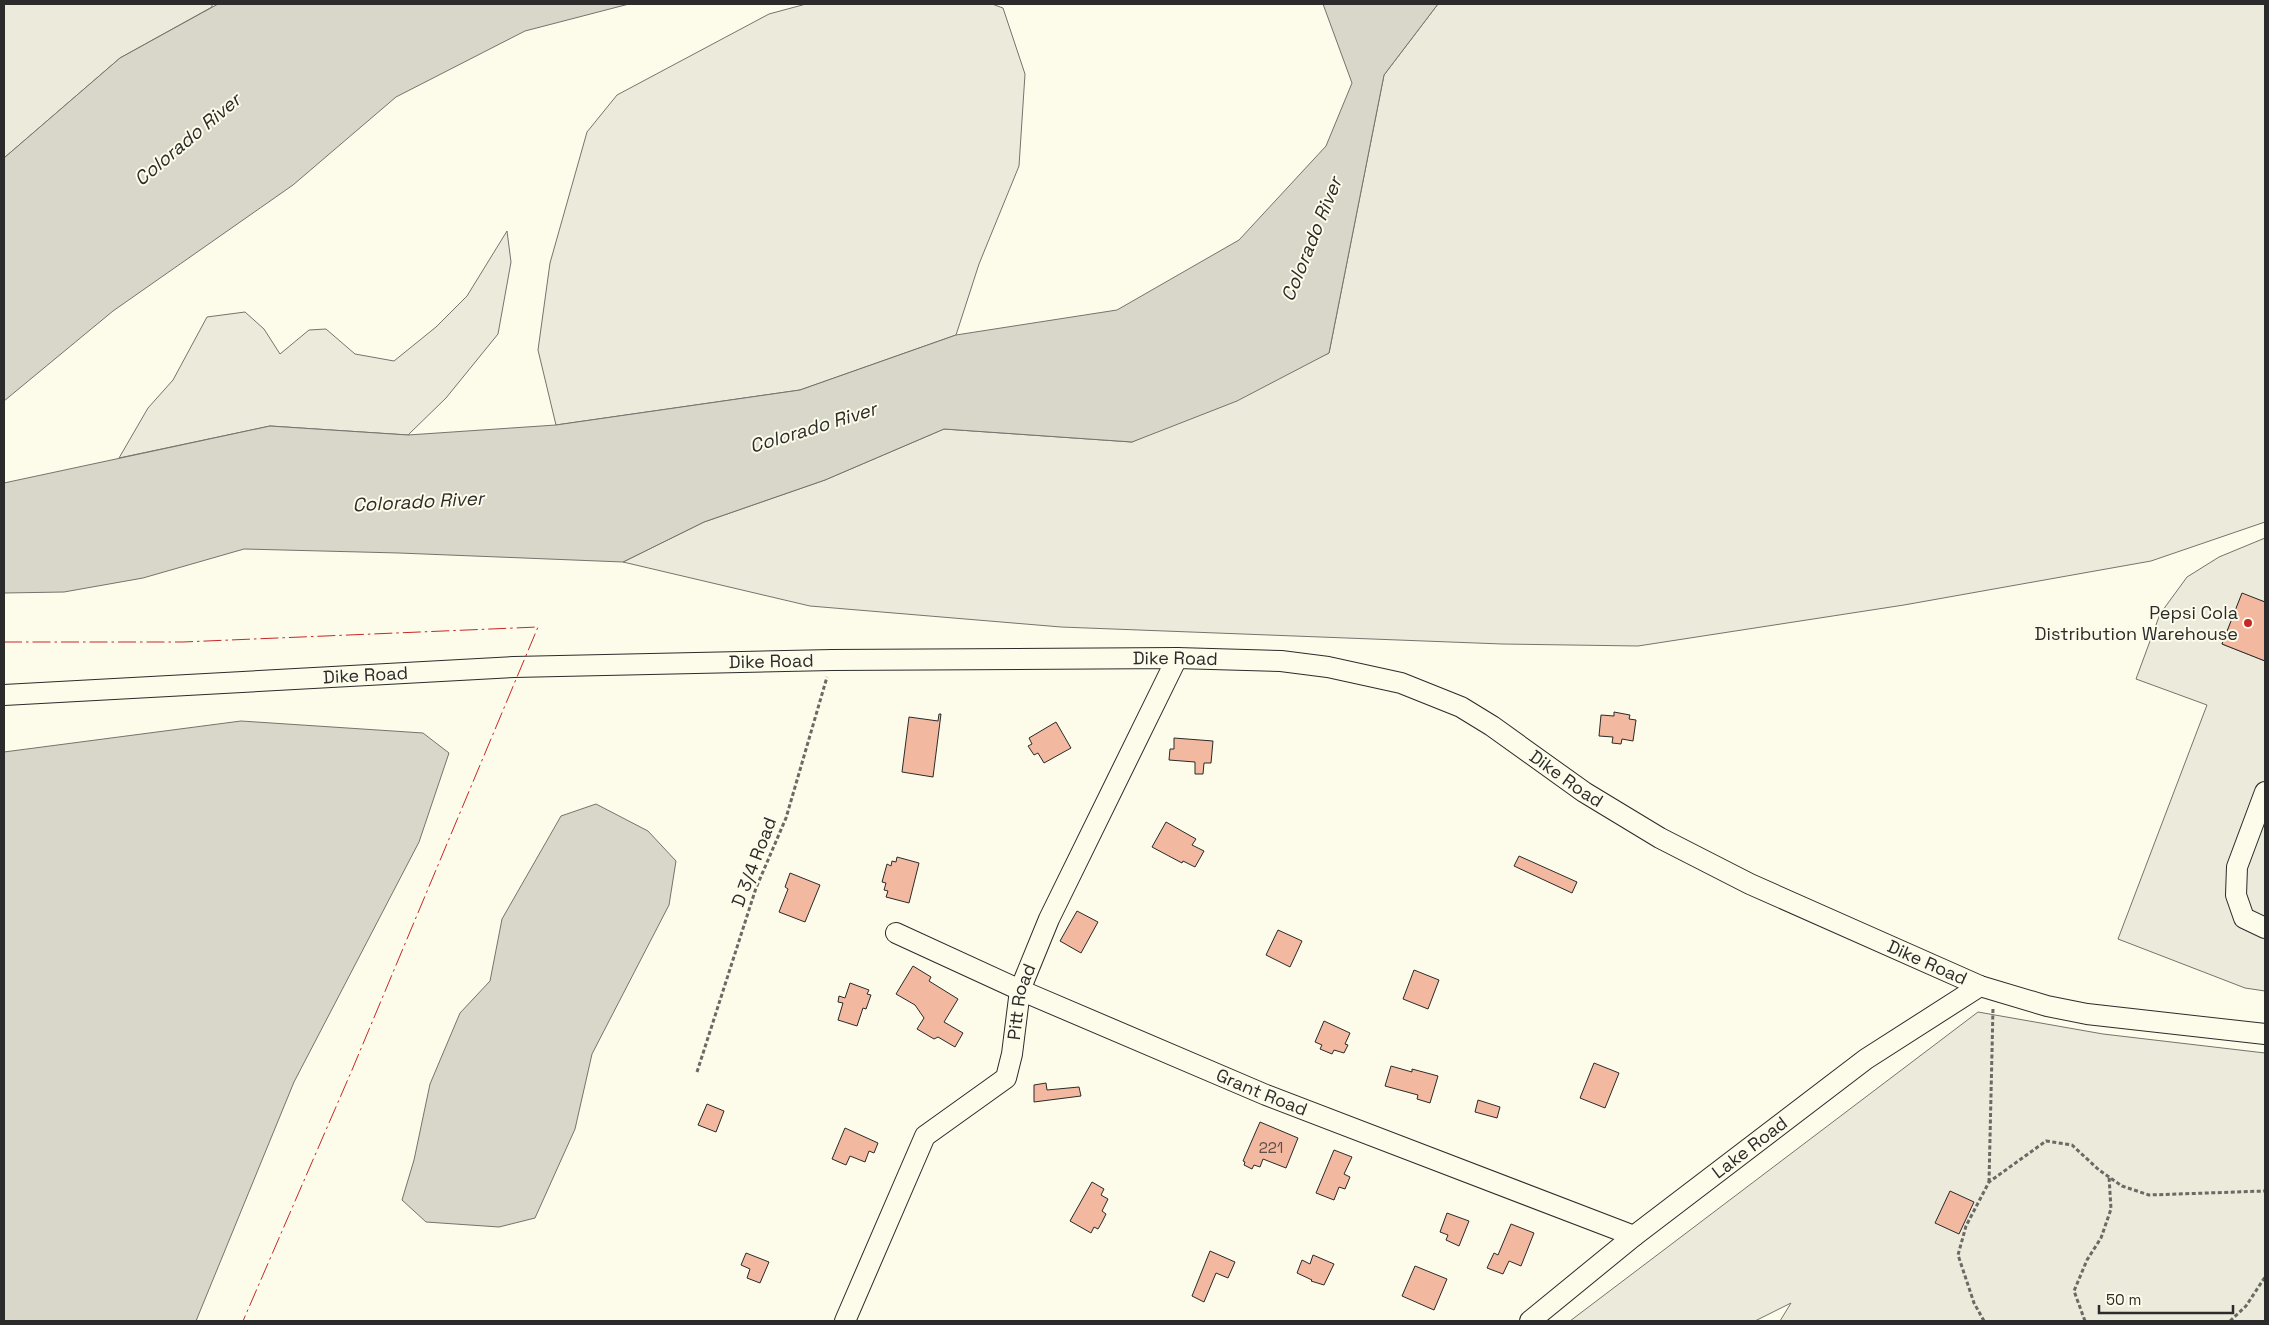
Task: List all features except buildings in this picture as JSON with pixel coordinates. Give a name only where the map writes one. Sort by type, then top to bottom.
[{"type":"street","name":"Dike Road","points":[[4,695],[514,667],[832,660],[1177,658],[1281,661],[1328,667],[1366,674],[1431,693],[1461,706],[1584,792],[1660,838],[1750,884],[1987,988],[2047,1006],[2087,1014],[2265,1034]]},
{"type":"street","name":"Pitt Road","points":[[846,1321],[925,1136],[1006,1078],[1012,1054],[1020,990],[1049,919],[1177,658]]},
{"type":"street","points":[[2265,792],[2237,867],[2236,895],[2244,918],[2265,928]]},
{"type":"street","name":"Grant Road","points":[[896,933],[1020,990],[1266,1095],[1634,1236]]},
{"type":"street","name":"Lake Road","points":[[1530,1321],[1634,1236],[1866,1059],[1987,988]]},
{"type":"path","name":"D 3/4 Road","points":[[697,1072],[756,888],[786,818],[832,660]]},
{"type":"path","points":[[1987,988],[1989,1182]]},
{"type":"path","points":[[1984,1321],[1974,1303],[1958,1255],[1966,1226],[1989,1182],[2046,1141],[2072,1145],[2122,1186],[2149,1195],[2265,1191]]},
{"type":"path","points":[[2085,1321],[2074,1291],[2087,1260],[2102,1238],[2111,1209],[2109,1176]]},
{"type":"path","points":[[2230,1321],[2246,1306],[2265,1277]]},
{"type":"shaded area","points":[[4,4],[212,4],[212,7],[120,58],[4,158]]},
{"type":"shaded area","points":[[806,4],[992,4],[1003,8],[1025,74],[1019,166],[979,264],[956,335],[800,390],[556,425],[538,350],[550,263],[587,132],[617,95],[769,14]]},
{"type":"shaded area","points":[[1438,4],[2265,4],[2265,522],[2151,561],[1904,605],[1638,646],[1502,644],[1061,627],[810,606],[623,562],[704,522],[825,480],[944,429],[1132,442],[1329,353],[1384,75]]},
{"type":"shaded area","points":[[507,231],[511,262],[498,334],[446,398],[408,435],[270,426],[119,458],[148,408],[173,380],[207,317],[245,312],[264,329],[280,354],[309,330],[326,329],[355,354],[394,361],[436,327],[467,296]]},
{"type":"shaded area","points":[[2265,538],[2265,602],[2242,594],[2222,644],[2265,661],[2265,991],[2245,988],[2118,939],[2207,705],[2136,679],[2160,614],[2187,577],[2219,557]]},
{"type":"shaded area","points":[[1978,1012],[2103,1034],[2265,1053],[2265,1321],[1780,1321],[1791,1303],[1755,1321],[1570,1321]]},
{"type":"water","name":"Colorado River","points":[[218,4],[629,4],[525,31],[396,97],[293,185],[113,311],[4,401],[4,158],[120,58]]},
{"type":"water","name":"Colorado River","points":[[1323,4],[1438,4],[1384,75],[1329,353],[1237,401],[1132,442],[944,429],[825,480],[704,522],[623,562],[244,549],[143,578],[64,592],[4,593],[4,483],[270,426],[408,435],[556,425],[800,390],[956,335],[1117,310],[1239,240],[1326,146],[1352,83]]},
{"type":"water","points":[[241,721],[423,733],[449,753],[419,842],[294,1082],[196,1321],[4,1321],[4,752]]},
{"type":"water","points":[[596,804],[648,831],[676,861],[669,905],[592,1054],[575,1129],[535,1218],[499,1227],[426,1222],[402,1200],[414,1160],[430,1084],[460,1013],[490,981],[502,919],[561,816]]},
{"type":"power","points":[[4,642],[183,642],[538,627],[352,1070],[243,1321]]},
{"type":"place","name":"Pepsi Cola Distribution Warehouse","points":[[2248,623]]}]
